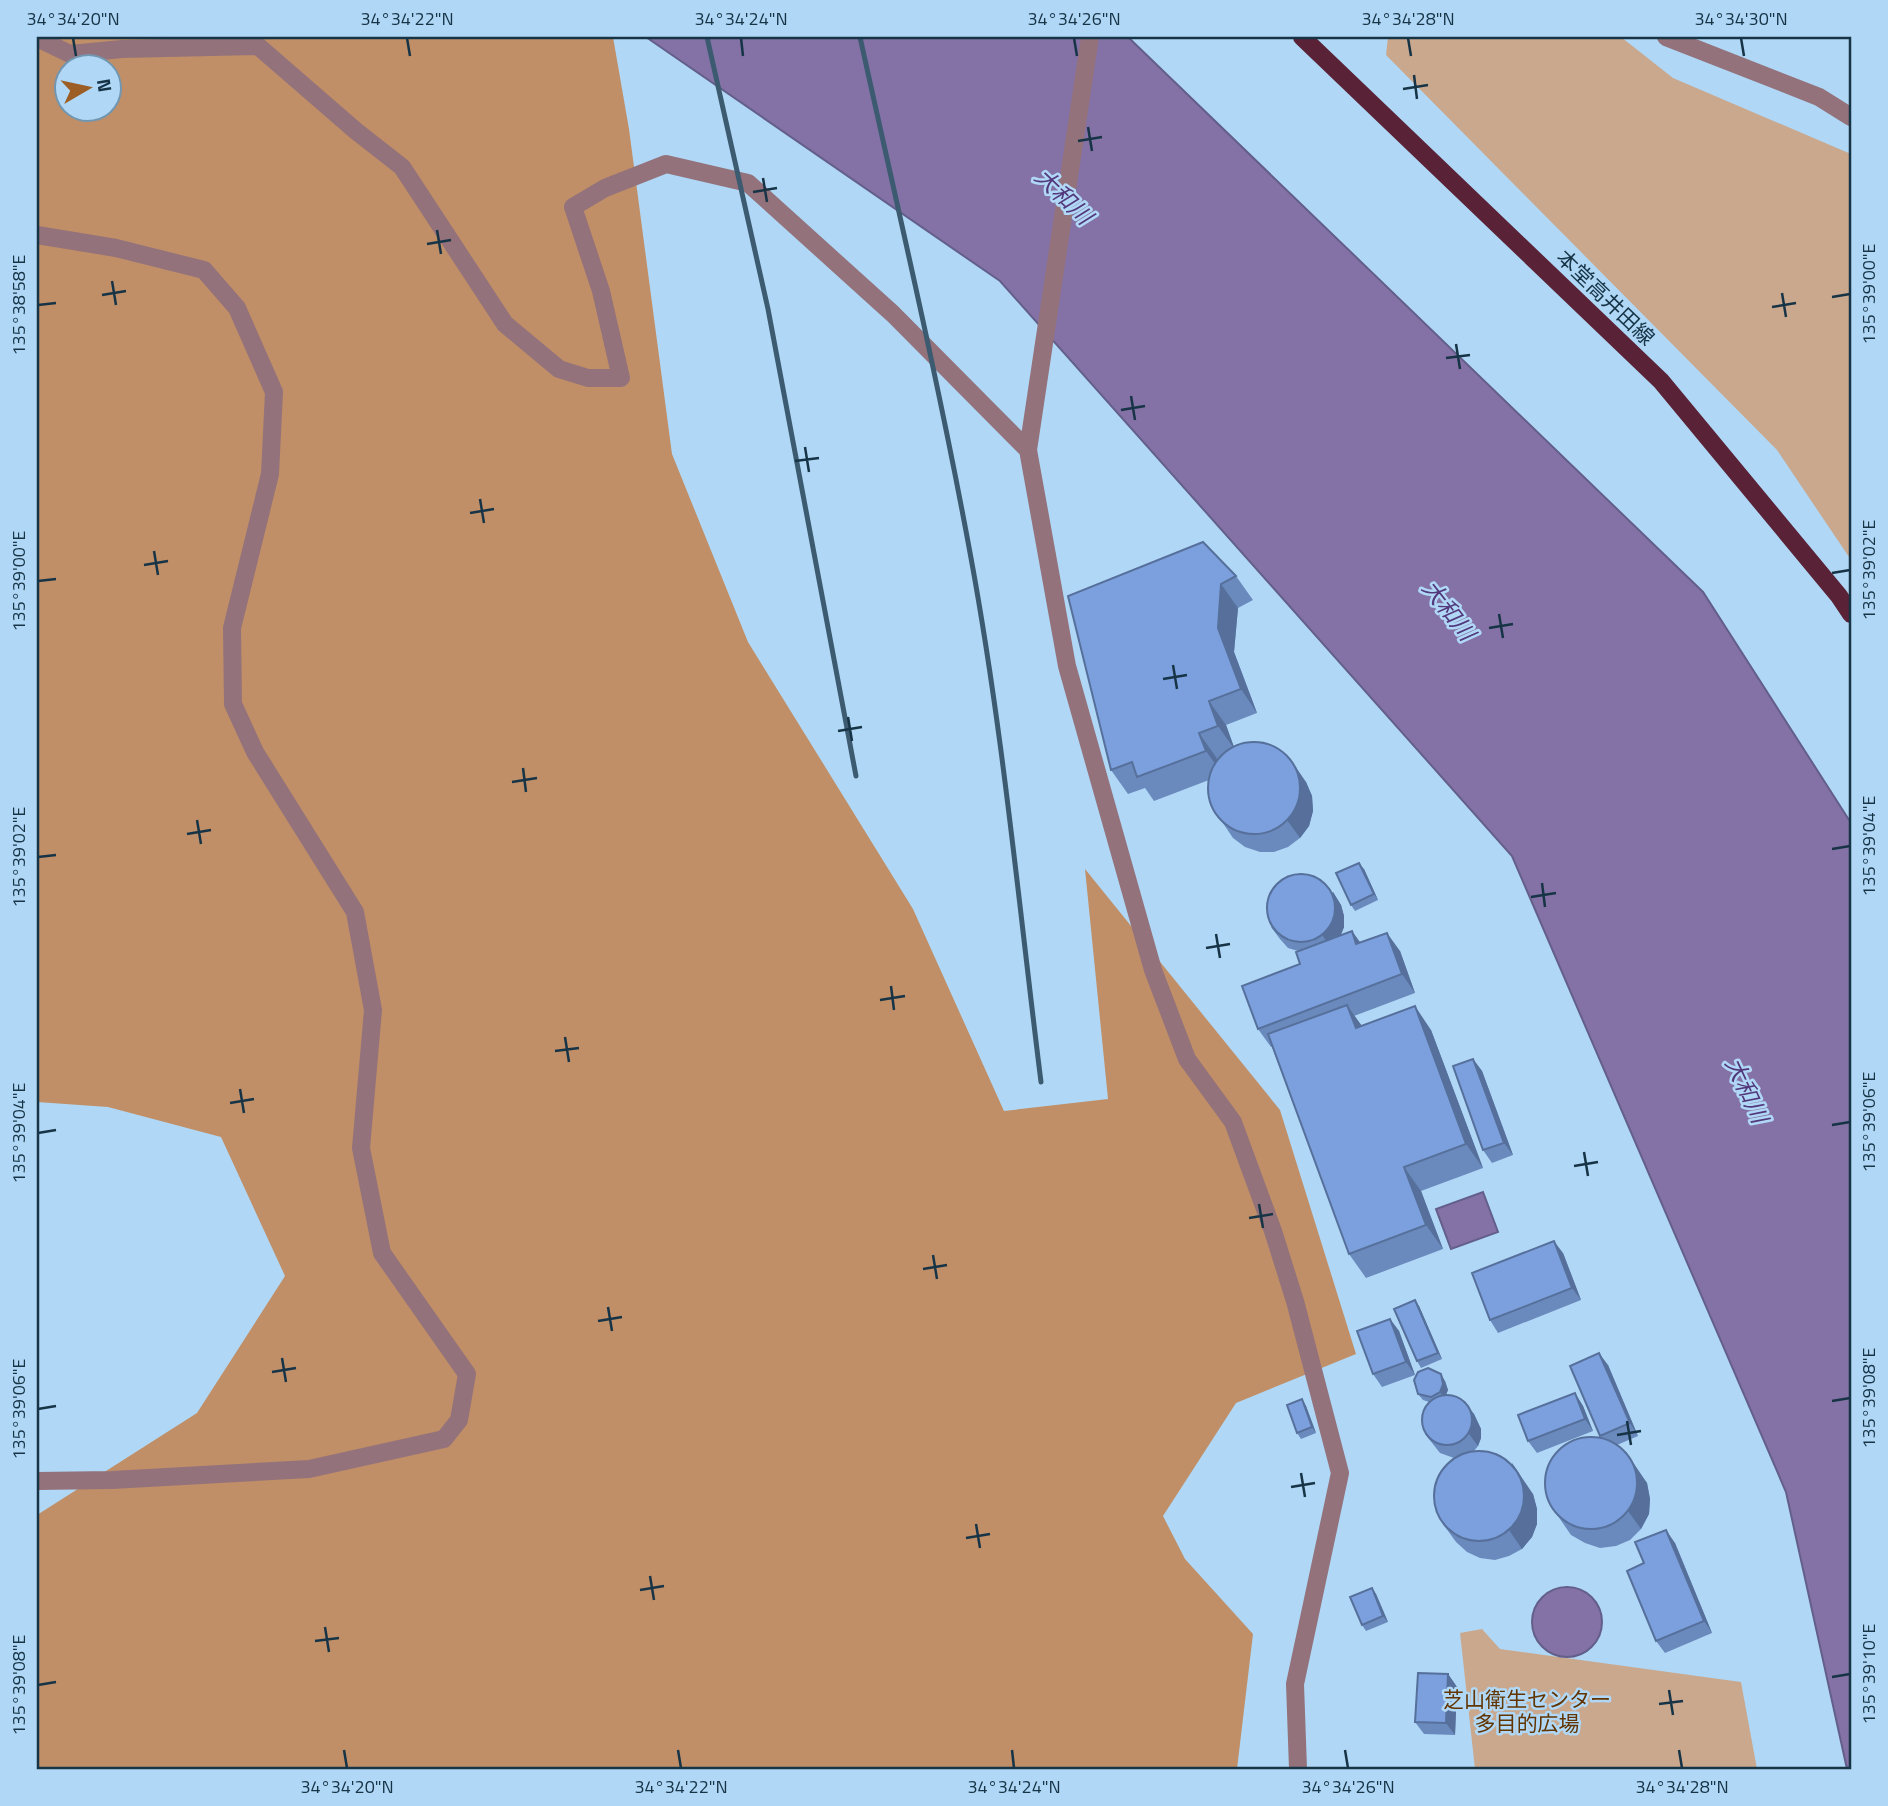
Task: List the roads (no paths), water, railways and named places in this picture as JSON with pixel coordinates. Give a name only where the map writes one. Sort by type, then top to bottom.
[{"type":"main road","name":"本堂高井田線","points":[[1302,37],[1661,381],[1851,614]]},
{"type":"street","points":[[1090,37],[1035,419],[1028,450],[1067,666],[1153,970],[1187,1059],[1233,1122],[1273,1231],[1295,1301],[1340,1473],[1295,1684],[1298,1769]]},
{"type":"street","points":[[1666,37],[1819,97],[1851,117]]},
{"type":"street","points":[[37,38],[70,54],[122,49],[258,46],[402,167],[505,324],[559,369],[587,378],[621,378],[601,291],[573,207],[605,188],[666,164],[748,183],[893,314],[1028,450]]},
{"type":"street","points":[[37,235],[116,248],[204,270],[237,308],[274,391],[270,474],[232,628],[233,704],[255,752],[355,912],[373,1010],[361,1148],[382,1253],[467,1374],[459,1420],[444,1440],[309,1469],[37,1482]]},
{"type":"water","name":"大和川","points":[[646,37],[1128,37],[1703,592],[1851,823],[1851,1769],[1847,1769],[1786,1492],[1512,856],[1000,281]]},
{"type":"water","points":[[1483,1192],[1498,1232],[1451,1249],[1436,1209]]},
{"type":"water","points":[[1567,1587],[1592,1597],[1602,1622],[1592,1647],[1567,1657],[1542,1647],[1532,1622],[1542,1597]]},
{"type":"railway","points":[[707,37],[768,309],[856,776]]},
{"type":"railway","points":[[860,37],[932,362],[971,558],[1001,754],[1041,1082]]},
{"type":"park label","name":"芝山衛生センター 多目的広場","points":[[1527,1711]]}]
